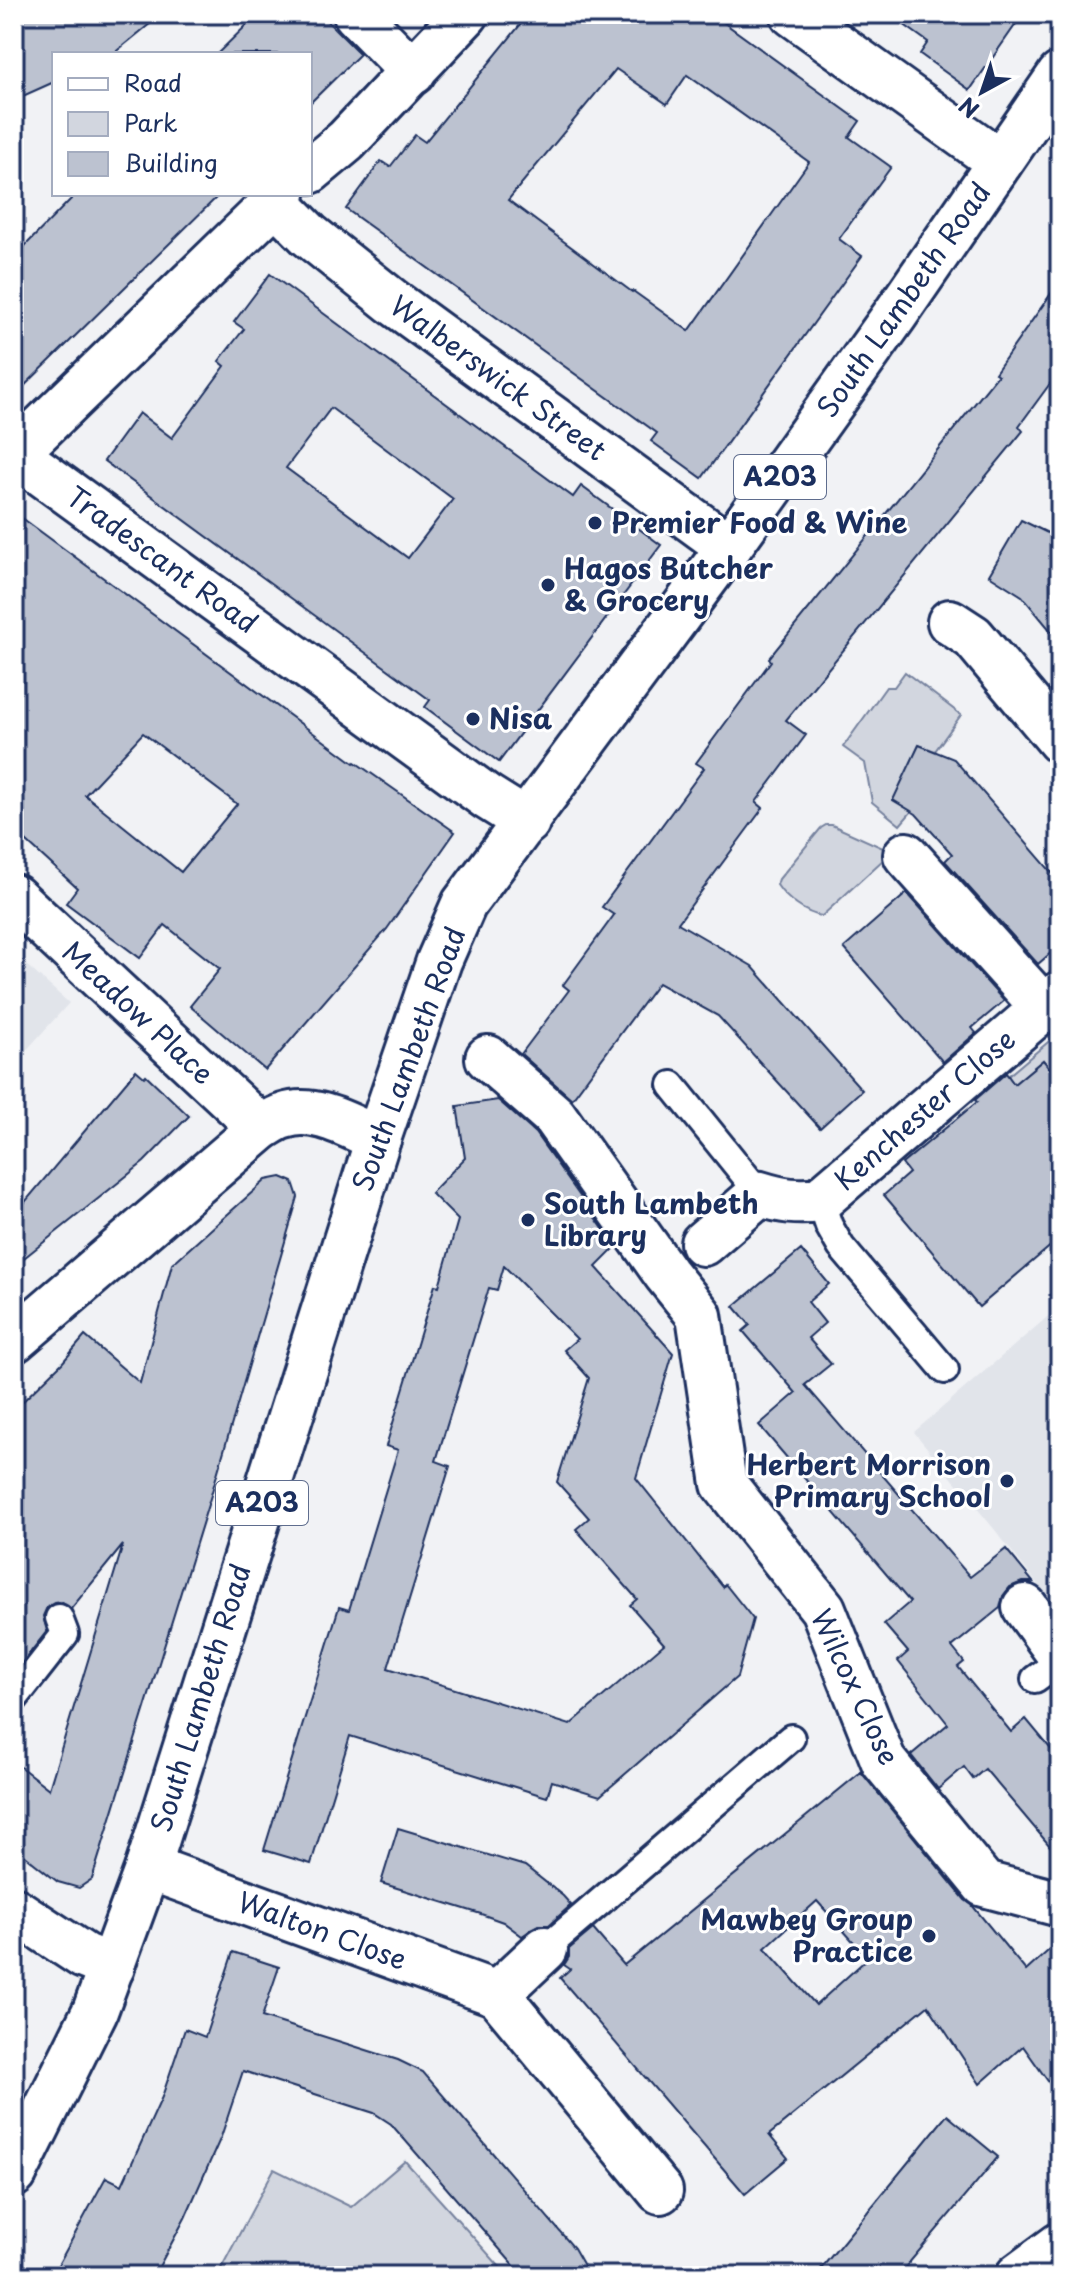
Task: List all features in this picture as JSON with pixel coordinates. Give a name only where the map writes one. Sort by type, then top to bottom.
[{"type":"main road","points":[[356,14],[413,72]]},
{"type":"main road","points":[[312,169],[346,141],[466,14]]},
{"type":"main road","points":[[793,14],[1000,162]]},
{"type":"main road","name":"South Lambeth Road","points":[[14,2174],[95,2011],[148,1867],[378,1139],[439,961],[464,904],[729,547],[895,315],[1060,75]]},
{"type":"main road","name":"Walberswick Street","points":[[279,198],[309,235],[393,302],[729,547]]},
{"type":"main road","name":"Tradescant Road","points":[[279,198],[29,440],[23,451],[29,464],[487,797],[527,822]]},
{"type":"main road","points":[[950,622],[973,637],[1060,741]]},
{"type":"main road","points":[[906,855],[1052,1001]]},
{"type":"main road","name":"Meadow Place","points":[[14,897],[261,1128]]},
{"type":"main road","name":"Kenchester Close","points":[[760,1194],[782,1202],[820,1200],[1052,1001]]},
{"type":"main road","name":"Wilcox Close","points":[[488,1058],[554,1116],[666,1274],[699,1315],[724,1484],[823,1609],[884,1762],[984,1884],[1060,1904]]},
{"type":"main road","points":[[14,1340],[261,1128],[282,1116],[297,1113],[322,1115],[378,1139]]},
{"type":"main road","points":[[703,1243],[760,1194]]},
{"type":"main road","points":[[1025,1607],[1052,1665]]},
{"type":"main road","name":"Walton Close","points":[[148,1867],[497,1994]]},
{"type":"main road","points":[[14,1910],[84,1956],[112,1967]]},
{"type":"main road","points":[[545,1949],[497,1994],[660,2191]]},
{"type":"main road","points":[[1018,2276],[1060,2245]]},
{"type":"lane","points":[[672,1085],[760,1194]]},
{"type":"lane","points":[[820,1200],[841,1247],[945,1370]]},
{"type":"lane","points":[[14,1699],[65,1634],[59,1618]]},
{"type":"lane","points":[[545,1949],[791,1738]]},
{"type":"shaded area","points":[[14,954],[69,1003],[14,1064]]},
{"type":"shaded area","name":"Herbert Morrison Primary School","points":[[1060,1306],[1060,1613],[914,1432]]},
{"type":"green space","points":[[905,672],[961,715],[935,751],[919,745],[894,800],[912,811],[900,825],[872,802],[865,763],[843,747],[886,687],[894,687]]},
{"type":"green space","points":[[826,825],[883,848],[886,853],[884,859],[822,916],[797,905],[777,885]]},
{"type":"green space","points":[[1060,1032],[1060,1080],[1043,1060],[1014,1084],[1008,1076]]},
{"type":"green space","points":[[405,2161],[508,2276],[217,2276],[274,2169],[351,2207]]},
{"type":"building","points":[[14,14],[162,14],[115,52],[52,52],[52,83],[14,100]]},
{"type":"building","points":[[258,14],[320,14],[360,54],[312,101],[312,52],[219,52]]},
{"type":"building","points":[[529,14],[712,14],[860,121],[849,137],[891,167],[839,239],[862,256],[702,478],[651,441],[657,433],[346,209],[381,161],[390,167],[415,135],[425,142]],"holes":[[[616,69],[667,104],[687,75],[809,162],[689,331],[508,200]]]},
{"type":"building","points":[[889,14],[1023,14],[970,90],[920,54],[928,42]]},
{"type":"building","points":[[74,196],[218,196],[14,396],[14,257]]},
{"type":"building","points":[[270,274],[573,497],[581,486],[661,545],[499,762],[425,707],[430,700],[104,461],[139,413],[172,438],[225,366],[219,361],[244,329],[234,322]],"holes":[[[331,408],[453,499],[408,558],[286,468]]]},
{"type":"building","points":[[1060,281],[1060,370],[1019,426],[1023,431],[786,720],[806,735],[756,802],[763,808],[678,923],[752,966],[862,1090],[820,1128],[718,1016],[658,983],[572,1099],[521,1054],[569,990],[563,985],[614,915],[602,907],[704,768],[696,763],[771,661],[769,658],[998,375],[995,373]]},
{"type":"building","points":[[14,512],[354,763],[455,832],[387,929],[265,1070],[190,1006],[220,969],[165,925],[140,958],[66,903],[77,888],[14,830]],"holes":[[[143,733],[237,804],[181,872],[85,795]]]},
{"type":"building","points":[[1021,520],[1060,539],[1060,642],[1022,596],[989,575]]},
{"type":"building","points":[[919,745],[954,759],[1060,882],[1060,945],[1038,964],[945,861],[952,854],[916,814],[893,800]]},
{"type":"building","points":[[907,893],[1004,1001],[972,1028],[976,1033],[943,1062],[844,948]]},
{"type":"building","points":[[1043,1060],[1060,1080],[1060,1238],[979,1307],[884,1195],[909,1173],[902,1164],[977,1102],[975,1100],[1006,1073],[1014,1084]]},
{"type":"building","points":[[136,1070],[144,1077],[146,1075],[189,1116],[144,1162],[14,1266],[14,1215]]},
{"type":"building","points":[[498,1100],[535,1133],[616,1247],[596,1267],[673,1353],[636,1478],[723,1587],[725,1584],[753,1619],[737,1677],[600,1796],[552,1781],[547,1797],[350,1736],[311,1864],[264,1850],[339,1607],[349,1610],[398,1450],[386,1446],[458,1220],[431,1193],[465,1158],[457,1106]],"holes":[[[504,1266],[577,1339],[564,1350],[589,1378],[557,1482],[589,1518],[576,1529],[637,1599],[630,1605],[664,1644],[570,1725],[388,1668],[450,1466],[436,1461],[489,1288],[497,1290]]]},
{"type":"building","points":[[281,1177],[293,1182],[298,1197],[211,1495],[92,1879],[79,1888],[58,1882],[14,1847],[14,1762],[49,1789],[123,1545],[71,1609],[61,1602],[47,1607],[43,1616],[47,1631],[14,1673],[14,1410],[85,1336],[140,1383],[172,1264],[266,1180]]},
{"type":"building","points":[[801,1250],[829,1284],[808,1302],[825,1323],[808,1338],[831,1364],[805,1385],[970,1577],[1006,1549],[1033,1582],[1010,1587],[1003,1596],[1000,1608],[952,1647],[964,1662],[958,1667],[1011,1732],[1026,1719],[1060,1760],[1060,1858],[985,1769],[973,1779],[964,1767],[938,1789],[911,1755],[948,1724],[898,1661],[908,1652],[884,1624],[910,1602],[759,1425],[796,1393],[743,1331],[750,1325],[734,1306]]},
{"type":"building","points":[[861,1772],[1026,1971],[1060,1940],[1060,2098],[1023,2046],[980,2084],[928,2005],[769,2135],[788,2158],[745,2194],[560,1978],[570,1969],[564,1965],[569,1949],[593,1929],[624,1965]],"holes":[[[817,1901],[868,1958],[816,2005],[765,1948]]]},
{"type":"building","points":[[398,1828],[525,1866],[571,1905],[549,1925],[539,1925],[522,1936],[503,1922],[381,1883]]},
{"type":"building","points":[[233,1952],[279,1967],[262,2017],[398,2060],[423,2072],[574,2248],[590,2276],[523,2276],[391,2124],[374,2113],[243,2071],[221,2137],[185,2218],[154,2276],[52,2276],[106,2177],[122,2185],[162,2097],[185,2029],[205,2037]]},
{"type":"building","points":[[947,2115],[998,2157],[898,2276],[815,2276]]},
{"type":"place","name":"Premier Food & Wine","points":[[595,523]]},
{"type":"place","name":"Hagos Butcher & Grocery","points":[[548,585]]},
{"type":"place","name":"Nisa","points":[[473,719]]},
{"type":"place","name":"South Lambeth Library","points":[[528,1220]]},
{"type":"place","name":"Herbert Morrison Primary School","points":[[1007,1481]]},
{"type":"place","name":"Mawbey Group Practice","points":[[929,1936]]}]
